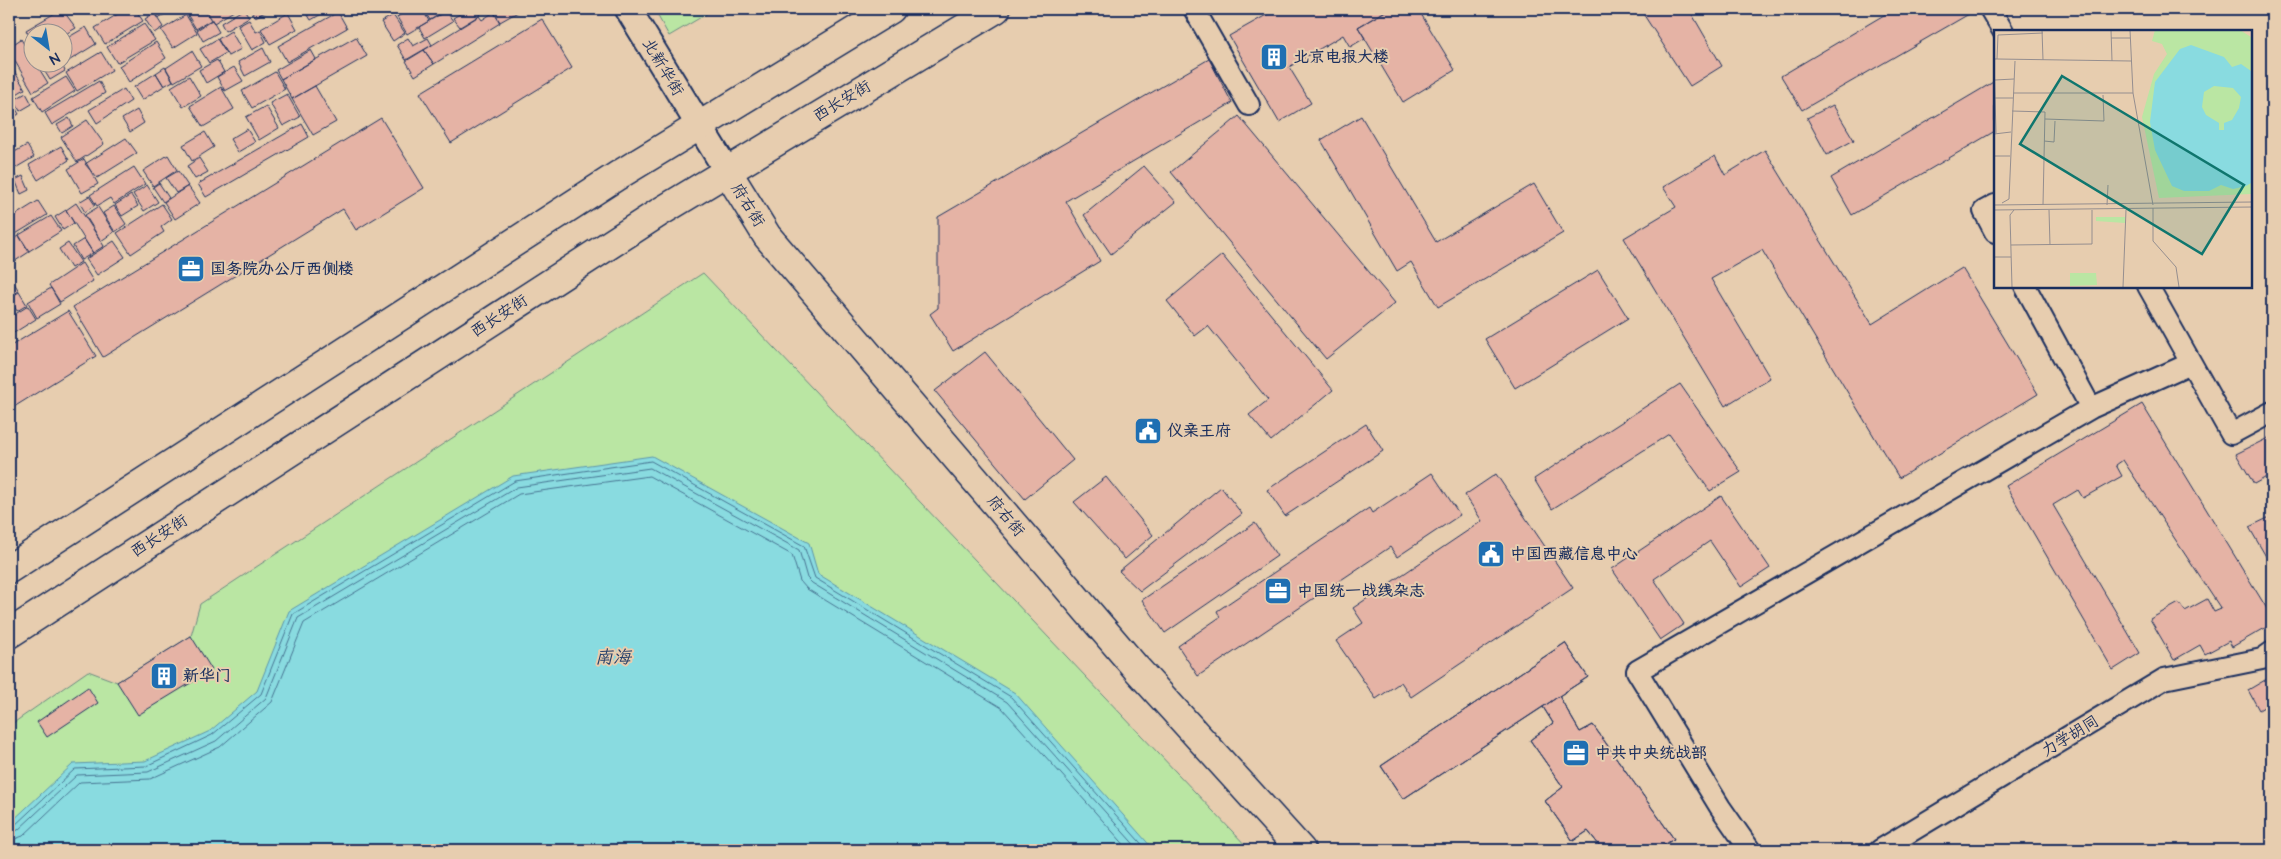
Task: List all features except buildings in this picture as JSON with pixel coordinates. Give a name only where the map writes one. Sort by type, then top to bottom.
[{"type":"main road","points":[[9,569],[617,176],[891,9]]},
{"type":"main road","name":"西长安街","points":[[9,634],[726,171],[996,9]]},
{"type":"main road","name":"府右街","points":[[726,171],[767,236],[1136,668],[1301,850]]},
{"type":"street","name":"北新华街","points":[[628,9],[726,171]]},
{"type":"street","points":[[1194,9],[1248,106]]},
{"type":"street","points":[[1990,9],[2002,30]]},
{"type":"street","points":[[1994,206],[1984,211],[1994,230]]},
{"type":"street","points":[[2026,288],[2091,408]]},
{"type":"street","points":[[2149,288],[2230,434],[2272,412]]},
{"type":"street","points":[[1750,850],[1720,807],[1637,671],[2091,408],[2191,363]]},
{"type":"street","name":"力学胡同","points":[[1880,850],[2164,679],[2262,659],[2272,652]]},
{"type":"green space","points":[[654,9],[715,9],[669,36]]},
{"type":"green space","name":"南海","points":[[703,273],[1250,850],[9,850],[9,726],[88,671],[117,682],[191,636],[200,604]]},
{"type":"water","name":"南海","points":[[652,456],[809,543],[818,574],[1015,693],[1154,850],[9,850],[9,824],[73,764],[145,761],[210,731],[257,691],[289,611],[513,476]]},
{"type":"place","name":"北京电报大楼","points":[[1274,57]]},
{"type":"place","name":"国务院办公厅西侧楼","points":[[191,269]]},
{"type":"place","name":"仪亲王府","points":[[1148,431]]},
{"type":"place","name":"中国西藏信息中心","points":[[1491,554]]},
{"type":"place","name":"中国统一战线杂志","points":[[1278,591]]},
{"type":"place","name":"新华门","points":[[164,676]]},
{"type":"place","name":"中共中央统战部","points":[[1576,753]]}]
